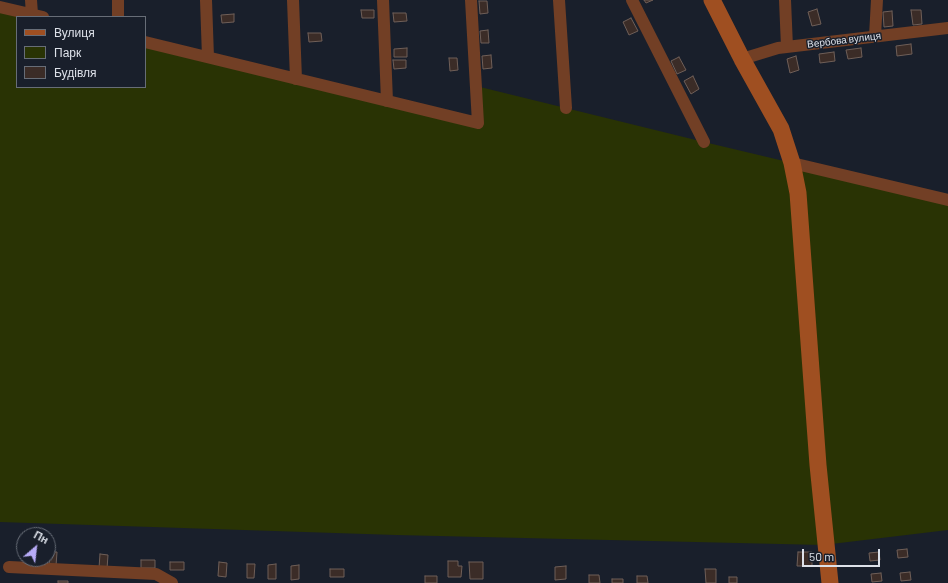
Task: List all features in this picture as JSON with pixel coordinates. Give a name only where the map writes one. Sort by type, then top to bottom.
[{"type":"street","points":[[31,0],[37,16]]},
{"type":"street","points":[[118,0],[118,16]]},
{"type":"street","points":[[206,0],[208,57]]},
{"type":"street","points":[[293,0],[296,79]]},
{"type":"street","points":[[382,0],[387,101]]},
{"type":"street","points":[[146,42],[478,123],[471,0]]},
{"type":"street","points":[[559,0],[566,108]]},
{"type":"street","points":[[632,0],[704,142]]},
{"type":"street","points":[[712,0],[742,59],[781,129],[792,163],[798,193],[821,499],[830,583]]},
{"type":"street","points":[[785,0],[787,47]]},
{"type":"street","points":[[875,36],[877,0]]},
{"type":"street","points":[[0,6],[37,16]]},
{"type":"street","name":"Вербова вулиця","points":[[742,59],[778,48],[948,28]]},
{"type":"street","points":[[792,163],[948,200]]},
{"type":"street","points":[[9,567],[89,578],[156,574],[172,583]]},
{"type":"green space","points":[[0,7],[16,16],[16,88],[146,88],[146,42],[478,123],[476,86],[948,200],[948,530],[823,545],[396,535],[0,522]]},
{"type":"building","points":[[644,0],[653,0],[646,3]]},
{"type":"building","points":[[479,1],[487,1],[488,13],[480,14]]},
{"type":"building","points":[[817,9],[821,24],[812,26],[808,12]]},
{"type":"building","points":[[361,10],[374,10],[374,18],[362,18]]},
{"type":"building","points":[[911,10],[921,10],[922,24],[913,25]]},
{"type":"building","points":[[892,11],[893,26],[884,27],[883,12]]},
{"type":"building","points":[[393,13],[406,13],[407,21],[394,22]]},
{"type":"building","points":[[234,14],[234,22],[222,23],[221,15]]},
{"type":"building","points":[[631,18],[638,31],[629,35],[623,22]]},
{"type":"building","points":[[488,30],[489,43],[481,43],[480,31]]},
{"type":"building","points":[[308,33],[321,33],[322,41],[309,42]]},
{"type":"building","points":[[911,44],[912,54],[897,56],[896,46]]},
{"type":"building","points":[[407,48],[407,57],[394,57],[394,49]]},
{"type":"building","points":[[861,48],[862,57],[848,59],[846,50]]},
{"type":"building","points":[[834,52],[835,61],[820,63],[819,54]]},
{"type":"building","points":[[491,55],[492,68],[483,69],[482,56]]},
{"type":"building","points":[[796,56],[799,70],[790,73],[787,59]]},
{"type":"building","points":[[679,57],[686,70],[677,74],[671,61]]},
{"type":"building","points":[[449,58],[457,58],[458,70],[450,71]]},
{"type":"building","points":[[393,60],[406,60],[406,68],[394,69]]},
{"type":"building","points":[[693,76],[699,89],[691,94],[684,81]]},
{"type":"building","points":[[907,549],[908,557],[898,558],[897,550]]},
{"type":"building","points":[[798,552],[812,552],[812,566],[797,566]]},
{"type":"building","points":[[879,552],[880,560],[870,561],[869,553]]},
{"type":"building","points":[[100,554],[108,555],[107,569],[99,568]]},
{"type":"building","points":[[141,560],[155,560],[155,568],[141,568]]},
{"type":"building","points":[[448,561],[458,561],[458,566],[462,566],[461,577],[448,577]]},
{"type":"building","points":[[170,562],[184,562],[184,570],[170,570]]},
{"type":"building","points":[[219,562],[227,563],[226,577],[218,576]]},
{"type":"building","points":[[469,562],[483,562],[483,579],[470,579]]},
{"type":"building","points":[[247,564],[255,564],[254,578],[247,578]]},
{"type":"building","points":[[276,564],[276,579],[268,579],[268,565]]},
{"type":"building","points":[[299,565],[299,579],[291,580],[291,566]]},
{"type":"building","points":[[566,566],[566,579],[555,580],[555,567]]},
{"type":"building","points":[[330,569],[344,569],[344,577],[330,577]]},
{"type":"building","points":[[705,569],[716,569],[716,583],[706,583]]},
{"type":"building","points":[[910,572],[911,580],[901,581],[900,573]]},
{"type":"building","points":[[881,573],[882,581],[872,582],[871,574]]},
{"type":"building","points":[[589,575],[599,575],[600,583],[589,583]]},
{"type":"building","points":[[425,576],[437,576],[437,583],[425,583]]},
{"type":"building","points":[[637,576],[647,576],[648,583],[637,583]]},
{"type":"building","points":[[729,577],[737,577],[737,583],[729,583]]},
{"type":"building","points":[[612,579],[623,579],[623,583],[612,583]]},
{"type":"building","points":[[58,581],[68,581],[68,583],[58,583]]}]
